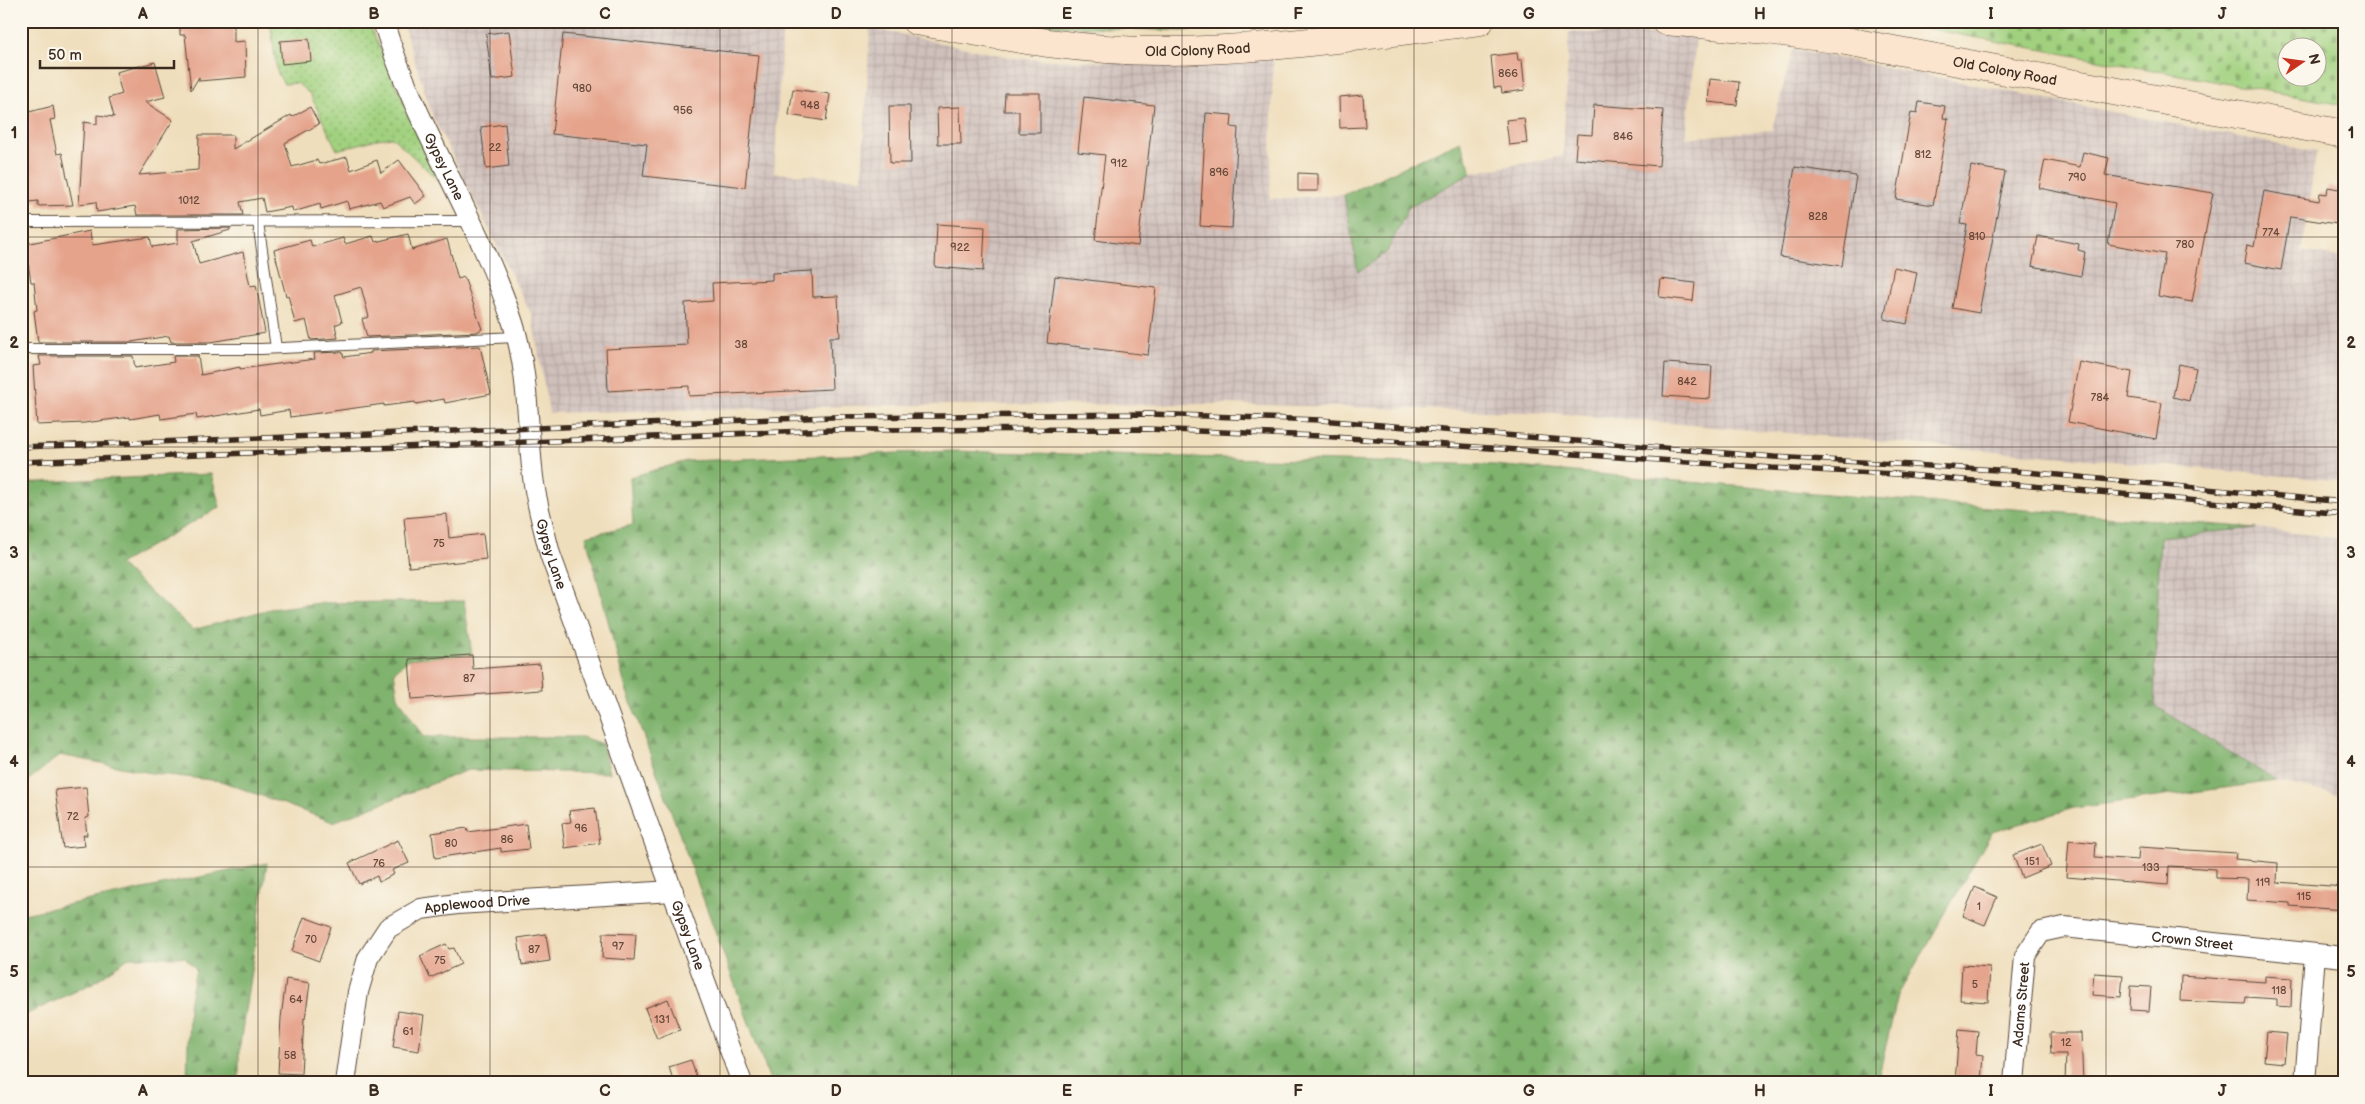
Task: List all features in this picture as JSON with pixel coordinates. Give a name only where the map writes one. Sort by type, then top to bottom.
[{"type":"main road","name":"Old Colony Road","points":[[916,21],[1047,43],[1109,49],[1166,51],[1230,50],[1480,21]]},
{"type":"main road","name":"Old Colony Road","points":[[1665,21],[1767,30],[1835,39],[2344,134]]},
{"type":"street","name":"Gypsy Lane","points":[[383,21],[402,77],[500,284],[516,337],[528,408],[533,477],[550,554],[742,1083]]},
{"type":"street","name":"Applewood Drive","points":[[344,1083],[358,992],[368,958],[388,928],[421,909],[457,904],[673,891]]},
{"type":"street","name":"Crown Street","points":[[2041,932],[2064,927],[2344,957]]},
{"type":"street","name":"Adams Street","points":[[2014,1083],[2024,956],[2041,932]]},
{"type":"street","points":[[2305,1083],[2315,954]]},
{"type":"lane","points":[[21,222],[469,221]]},
{"type":"lane","points":[[258,222],[276,348]]},
{"type":"lane","points":[[21,349],[276,348],[516,337]]},
{"type":"shaded area","points":[[402,21],[783,21],[774,173],[862,179],[870,28],[1019,59],[1154,63],[1273,58],[1270,199],[1344,195],[1358,271],[1387,252],[1408,208],[1472,173],[1563,156],[1569,32],[1696,35],[1686,138],[1772,130],[1793,49],[2316,152],[2302,251],[2344,258],[2344,481],[1554,413],[1229,404],[889,405],[549,413],[532,316],[433,117]]},
{"type":"shaded area","points":[[2257,528],[2344,539],[2344,796],[2276,781],[2154,706],[2160,537]]},
{"type":"green space","points":[[270,21],[368,21],[439,181],[392,137],[377,139],[337,150],[310,94],[297,83],[284,84],[277,72]]},
{"type":"green space","points":[[1016,21],[1185,21],[1183,31],[1036,25]]},
{"type":"green space","points":[[1185,21],[1286,21],[1183,31]]},
{"type":"green space","points":[[1885,21],[2344,21],[2344,105]]},
{"type":"green space","points":[[1460,141],[1472,173],[1408,208],[1387,252],[1358,272],[1344,195]]},
{"type":"green space","points":[[952,451],[1494,465],[1873,498],[2257,528],[2160,537],[2154,705],[2276,781],[2074,808],[1992,832],[1898,995],[1877,1083],[771,1083],[625,686],[586,536],[633,525],[630,477],[687,461]]},
{"type":"green space","points":[[211,474],[220,507],[119,564],[193,630],[270,609],[320,603],[464,601],[472,655],[409,659],[394,672],[398,697],[423,737],[582,737],[602,744],[609,773],[468,770],[333,822],[221,781],[151,773],[60,755],[21,786],[21,483]]},
{"type":"green space","points":[[267,863],[239,1051],[239,1083],[187,1083],[189,1005],[196,969],[185,957],[130,957],[93,983],[21,1017],[21,880],[24,914]]},
{"type":"building","points":[[180,21],[234,21],[234,42],[245,41],[246,77],[199,81],[199,77],[191,90],[185,35],[180,35]]},
{"type":"building","points":[[509,31],[515,77],[492,80],[486,34]]},
{"type":"building","points":[[563,34],[759,55],[745,187],[643,176],[647,144],[552,134]]},
{"type":"building","points":[[309,39],[311,61],[282,64],[280,41]]},
{"type":"building","points":[[1517,53],[1518,60],[1522,60],[1525,90],[1502,93],[1501,87],[1494,88],[1491,56]]},
{"type":"building","points":[[155,62],[165,97],[145,102],[173,120],[139,175],[198,170],[199,135],[233,135],[233,149],[291,115],[292,117],[310,107],[319,124],[285,143],[292,167],[317,160],[319,164],[347,157],[351,170],[377,160],[381,173],[399,160],[426,196],[415,204],[410,197],[383,207],[380,201],[349,209],[347,201],[321,209],[320,204],[293,212],[292,207],[265,212],[262,198],[240,202],[243,215],[137,215],[135,206],[97,212],[96,202],[79,204],[84,122],[97,124],[97,115],[114,117],[109,98],[122,94],[116,72]]},
{"type":"building","points":[[1710,79],[1739,82],[1737,105],[1708,102]]},
{"type":"building","points":[[793,89],[830,94],[826,121],[789,115]]},
{"type":"building","points":[[1005,93],[1040,93],[1040,133],[1019,133],[1019,111],[1004,111]]},
{"type":"building","points":[[1363,95],[1365,127],[1340,128],[1339,97]]},
{"type":"building","points":[[1084,97],[1154,105],[1138,246],[1095,240],[1105,155],[1078,152]]},
{"type":"building","points":[[1919,102],[1945,106],[1943,118],[1948,119],[1933,205],[1896,199],[1911,112],[1917,113]]},
{"type":"building","points":[[1594,105],[1663,110],[1659,166],[1575,159],[1577,134],[1592,135]]},
{"type":"building","points":[[53,106],[55,119],[50,120],[57,154],[62,153],[73,205],[38,206],[38,201],[29,202],[24,154],[21,155],[21,114]]},
{"type":"building","points":[[889,106],[910,106],[911,163],[890,163]]},
{"type":"building","points":[[960,107],[961,144],[938,144],[937,108]]},
{"type":"building","points":[[1206,113],[1232,115],[1231,127],[1238,128],[1232,228],[1200,226]]},
{"type":"building","points":[[1524,118],[1527,143],[1509,145],[1506,120]]},
{"type":"building","points":[[505,124],[509,166],[486,169],[481,127]]},
{"type":"building","points":[[2083,152],[2109,158],[2105,175],[2213,193],[2192,302],[2158,296],[2165,254],[2108,244],[2115,203],[2039,188],[2045,160],[2080,167]]},
{"type":"building","points":[[1971,166],[2005,172],[1979,313],[1952,308],[1967,225],[1960,224]]},
{"type":"building","points":[[1795,167],[1856,176],[1842,266],[1780,257]]},
{"type":"building","points":[[1298,173],[1318,174],[1318,191],[1298,191]]},
{"type":"building","points":[[2328,187],[2344,190],[2344,225],[2290,217],[2281,270],[2244,263],[2247,245],[2254,247],[2264,191],[2319,201],[2320,193],[2327,194]]},
{"type":"building","points":[[937,224],[985,227],[983,271],[935,267]]},
{"type":"building","points":[[230,228],[230,230],[193,241],[199,264],[243,252],[250,286],[256,285],[265,333],[211,342],[171,342],[169,336],[131,342],[38,342],[34,311],[37,310],[34,282],[31,282],[25,244],[90,231],[92,245],[150,237],[152,247],[178,243],[178,229]]},
{"type":"building","points":[[408,234],[412,250],[447,239],[458,279],[464,277],[482,329],[477,332],[367,337],[362,319],[369,317],[361,287],[335,295],[342,322],[335,325],[338,338],[311,340],[306,320],[295,323],[274,250],[310,240],[312,247],[343,238],[345,244],[373,236],[375,242]]},
{"type":"building","points":[[2038,236],[2079,244],[2078,250],[2085,252],[2081,276],[2032,266]]},
{"type":"building","points":[[1894,267],[1917,272],[1907,324],[1884,319]]},
{"type":"building","points":[[812,271],[813,297],[838,296],[840,337],[830,337],[832,389],[689,396],[689,386],[608,391],[606,349],[687,345],[685,303],[713,301],[712,283],[772,280],[772,273]]},
{"type":"building","points":[[1055,276],[1156,288],[1148,355],[1047,343]]},
{"type":"building","points":[[1661,279],[1695,283],[1693,301],[1659,297]]},
{"type":"building","points":[[480,346],[491,394],[445,403],[444,399],[416,404],[415,402],[384,406],[384,404],[290,417],[289,410],[260,415],[259,409],[197,419],[196,414],[161,419],[160,414],[130,419],[130,417],[84,423],[37,425],[33,366],[41,365],[39,356],[133,356],[135,368],[174,362],[173,356],[198,356],[201,375],[240,367],[240,369],[315,359],[314,353],[342,352],[344,357],[371,353],[371,351]]},
{"type":"building","points":[[2079,362],[2132,372],[2128,398],[2162,403],[2156,439],[2068,422]]},
{"type":"building","points":[[1665,363],[1712,366],[1710,399],[1663,396]]},
{"type":"building","points":[[2179,364],[2196,368],[2189,401],[2173,397]]},
{"type":"building","points":[[447,514],[449,538],[483,534],[486,559],[409,567],[404,518]]},
{"type":"building","points":[[472,655],[473,669],[540,664],[542,690],[412,699],[409,659]]},
{"type":"building","points":[[86,787],[89,817],[85,818],[87,835],[83,835],[85,846],[63,848],[55,790]]},
{"type":"building","points":[[595,808],[600,843],[565,848],[562,823],[571,822],[569,811]]},
{"type":"building","points":[[526,824],[529,849],[501,852],[501,848],[435,858],[432,833],[467,828],[468,832]]},
{"type":"building","points":[[398,840],[409,863],[392,870],[394,874],[379,882],[377,876],[359,884],[349,863]]},
{"type":"building","points":[[2069,840],[2096,843],[2095,857],[2138,860],[2139,847],[2236,853],[2235,859],[2278,863],[2277,882],[2344,887],[2344,910],[2290,906],[2290,903],[2247,900],[2248,879],[2216,878],[2216,869],[2169,866],[2168,885],[2066,877]]},
{"type":"building","points":[[2042,844],[2051,866],[2022,878],[2013,855]]},
{"type":"building","points":[[1975,887],[1997,897],[1985,925],[1963,916]]},
{"type":"building","points":[[304,917],[331,927],[319,961],[292,951]]},
{"type":"building","points":[[603,933],[636,934],[634,960],[602,958]]},
{"type":"building","points":[[546,934],[550,961],[522,965],[518,938]]},
{"type":"building","points":[[446,944],[449,949],[454,948],[461,964],[430,978],[420,956]]},
{"type":"building","points":[[1962,965],[1990,967],[1988,1002],[1960,1000]]},
{"type":"building","points":[[2094,973],[2123,975],[2121,997],[2092,995]]},
{"type":"building","points":[[2181,976],[2265,982],[2265,976],[2292,978],[2291,1007],[2277,1006],[2277,999],[2246,997],[2245,1004],[2180,1001]]},
{"type":"building","points":[[286,979],[310,983],[304,1018],[301,1074],[278,1073],[281,1018]]},
{"type":"building","points":[[2131,986],[2151,987],[2149,1011],[2130,1010]]},
{"type":"building","points":[[668,999],[680,1030],[657,1039],[645,1008]]},
{"type":"building","points":[[398,1011],[424,1015],[419,1051],[393,1047]]},
{"type":"building","points":[[1959,1029],[1978,1031],[1976,1054],[1983,1055],[1981,1083],[1955,1083]]},
{"type":"building","points":[[2267,1032],[2287,1034],[2284,1063],[2264,1061]]},
{"type":"building","points":[[2050,1033],[2081,1033],[2083,1083],[2065,1083],[2066,1054],[2051,1054]]},
{"type":"building","points":[[691,1060],[698,1083],[674,1083],[669,1067]]},
{"type":"railway","points":[[21,447],[832,417],[1149,414],[1320,420],[1774,457],[2015,471],[2344,502]]},
{"type":"railway","points":[[21,462],[830,430],[1147,429],[1320,436],[1772,468],[1896,474],[2344,514]]}]
